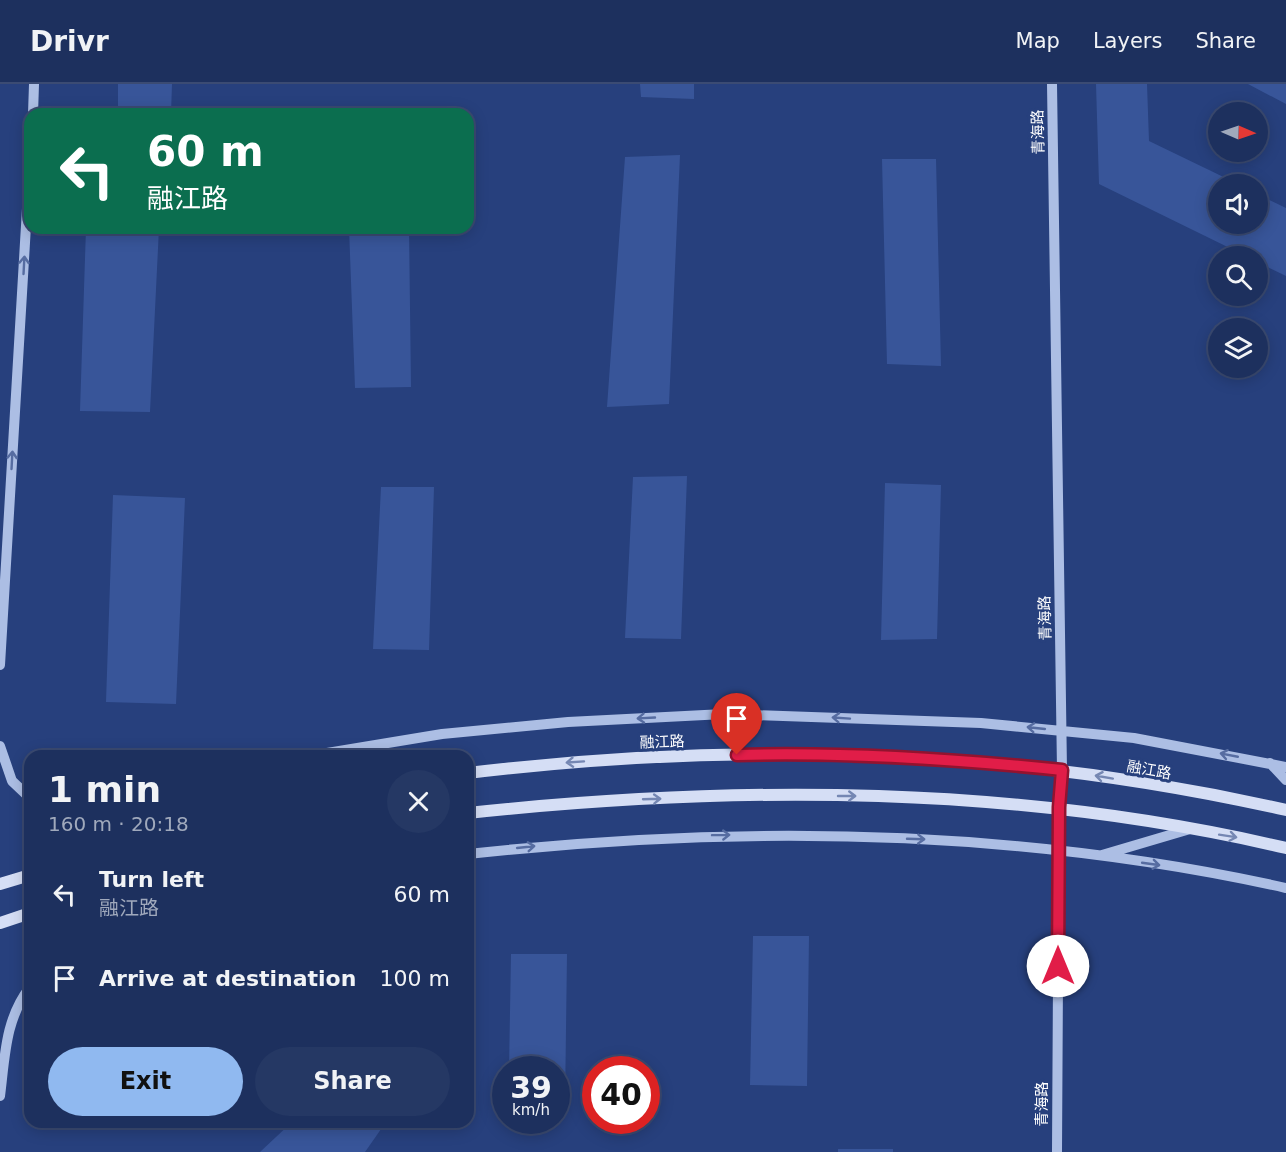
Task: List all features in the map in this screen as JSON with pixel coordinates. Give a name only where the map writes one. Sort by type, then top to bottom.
[{"type":"main road","name":"融江路","points":[[474,772],[627,758],[803,753],[914,758],[1062,770],[1286,810]]},
{"type":"main road","points":[[474,812],[623,799],[763,795],[924,796],[1059,807],[1286,848]]},
{"type":"main road","points":[[0,884],[24,877]]},
{"type":"main road","points":[[0,923],[24,915]]},
{"type":"street","points":[[33,108],[34,84]]},
{"type":"street","name":"青海路","points":[[1052,84],[1062,770],[1058,850],[1057,1152]]},
{"type":"street","points":[[0,665],[26,234]]},
{"type":"street","points":[[345,750],[442,734],[568,722],[724,714],[981,723],[1134,738],[1286,767]]},
{"type":"street","points":[[0,746],[12,781],[24,792]]},
{"type":"street","points":[[1270,764],[1286,780]]},
{"type":"street","points":[[1098,856],[1190,829]]},
{"type":"street","points":[[474,853],[564,843],[786,834],[977,841],[1058,850],[1225,875],[1286,888]]},
{"type":"street","points":[[0,1096],[8,1031],[18,1003],[24,995]]},
{"type":"building","points":[[118,84],[172,84],[171,108],[118,108]]},
{"type":"building","points":[[640,84],[694,84],[694,99],[641,97]]},
{"type":"building","points":[[1096,84],[1147,84],[1149,141],[1217,174],[1208,174],[1208,234],[1268,234],[1268,199],[1286,208],[1286,276],[1268,267],[1268,246],[1226,246],[1099,184]]},
{"type":"building","points":[[1248,84],[1286,84],[1286,104]]},
{"type":"building","points":[[680,155],[669,404],[607,407],[625,157]]},
{"type":"building","points":[[882,159],[936,159],[941,366],[887,364]]},
{"type":"building","points":[[86,234],[159,234],[150,412],[80,411]]},
{"type":"building","points":[[349,234],[409,234],[411,387],[355,388]]},
{"type":"building","points":[[687,476],[681,639],[625,638],[633,477]]},
{"type":"building","points":[[885,483],[941,485],[937,639],[881,640]]},
{"type":"building","points":[[381,487],[434,487],[429,650],[373,649]]},
{"type":"building","points":[[113,495],[185,498],[176,704],[106,702]]},
{"type":"building","points":[[753,936],[809,936],[807,1086],[750,1085]]},
{"type":"building","points":[[511,954],[567,954],[566,1056],[509,1056]]},
{"type":"building","points":[[286,1128],[382,1128],[365,1152],[260,1152]]},
{"type":"building","points":[[838,1149],[893,1149],[893,1152],[838,1152]]},
{"type":"route","points":[[737,755],[803,753],[902,757],[1062,770],[1059,807],[1058,966]]}]
